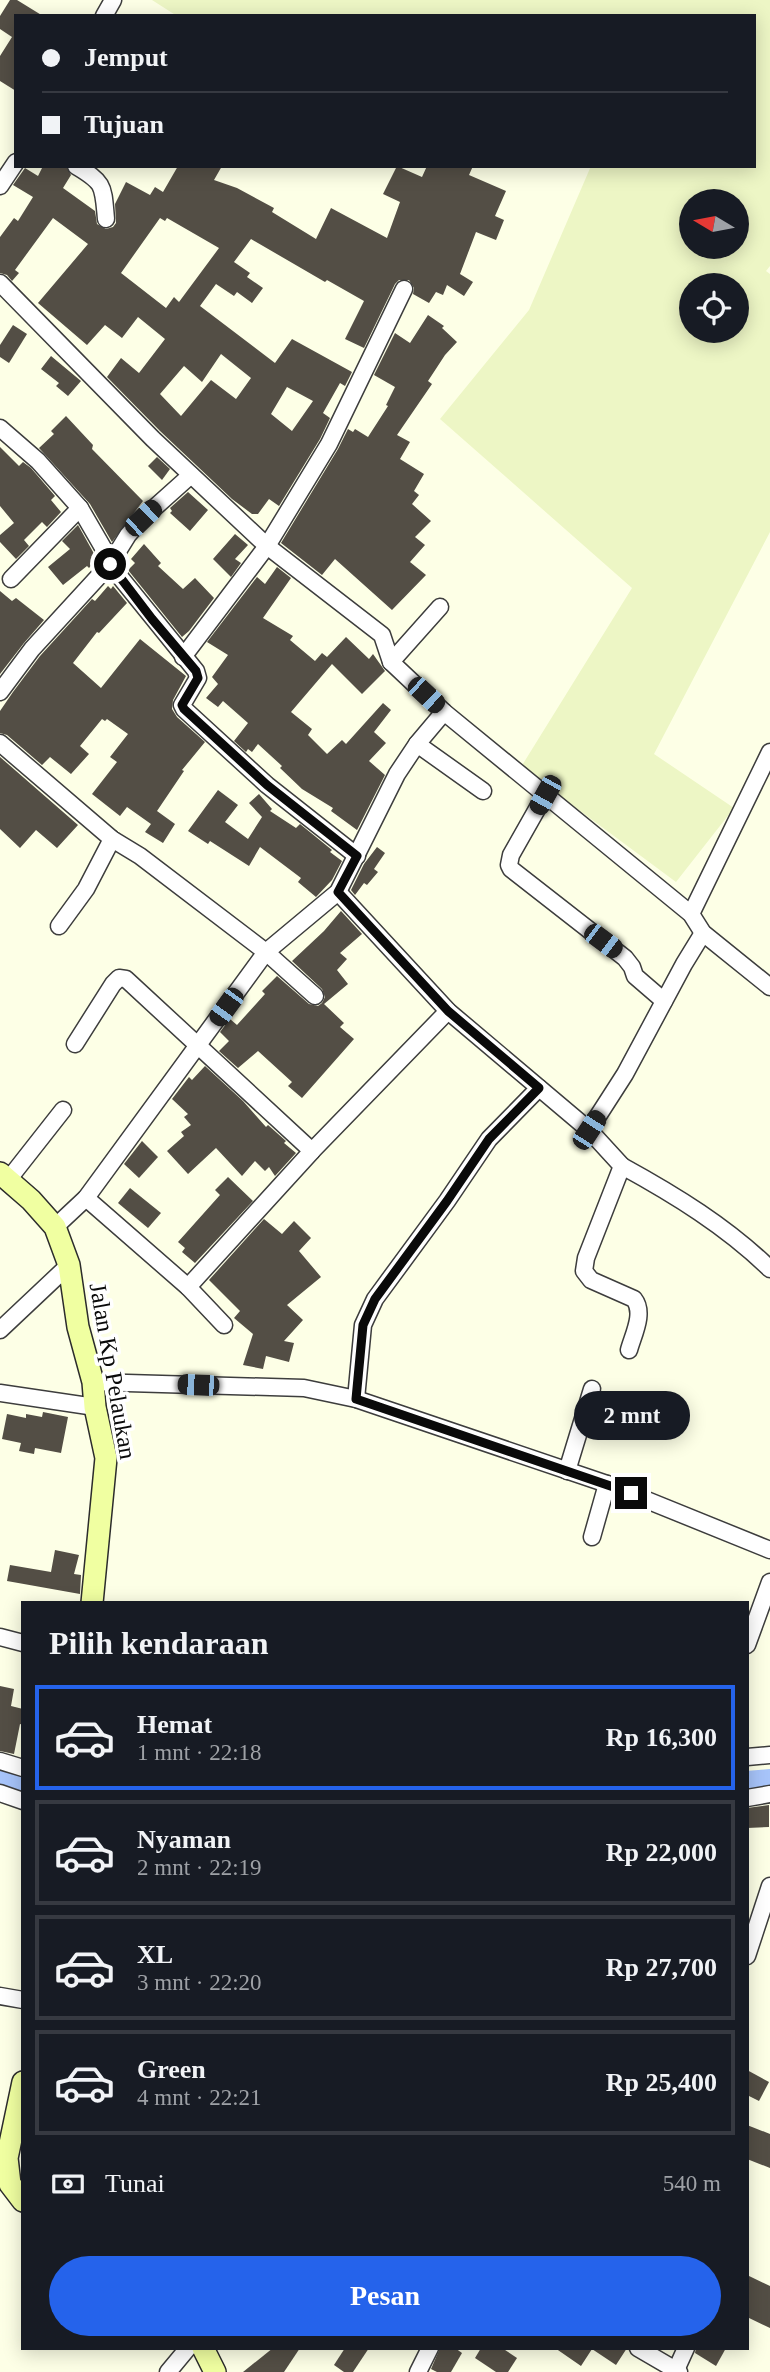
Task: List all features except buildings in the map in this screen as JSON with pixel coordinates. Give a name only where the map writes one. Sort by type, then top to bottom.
[{"type":"street","points":[[0,186],[14,165]]},
{"type":"street","points":[[80,168],[97,178],[104,197],[106,219]]},
{"type":"street","points":[[0,283],[191,475],[267,546],[382,635],[391,662],[444,712],[691,914],[703,933],[770,987]]},
{"type":"street","points":[[183,657],[267,546],[329,444],[404,289]]},
{"type":"street","points":[[0,428],[38,461],[80,508],[110,564],[196,671],[198,678],[182,705],[184,709],[267,785],[357,856]]},
{"type":"street","points":[[0,692],[32,649],[110,564],[128,535],[191,475]]},
{"type":"street","points":[[11,579],[80,508]]},
{"type":"street","points":[[391,662],[440,607]]},
{"type":"street","points":[[55,1227],[86,1198],[266,952],[338,892],[397,774],[417,744],[444,712]]},
{"type":"street","points":[[0,743],[112,839],[140,856],[266,952],[314,996]]},
{"type":"street","points":[[417,744],[483,791]]},
{"type":"street","points":[[691,914],[770,752]]},
{"type":"street","points":[[545,795],[511,855],[511,869],[625,958],[635,976],[664,1001]]},
{"type":"street","points":[[59,926],[86,889],[112,839]]},
{"type":"street","points":[[338,892],[448,1011],[589,1130],[622,1166],[668,1191],[706,1217],[737,1239],[770,1269]]},
{"type":"street","points":[[589,1130],[625,1074],[703,933]]},
{"type":"street","points":[[75,1044],[113,984],[119,978],[126,978],[312,1151]]},
{"type":"street","points":[[188,1287],[312,1151],[448,1011]]},
{"type":"street","points":[[356,1399],[363,1325],[375,1299],[489,1139],[539,1088]]},
{"type":"street","points":[[4,1177],[63,1110]]},
{"type":"street","points":[[622,1166],[586,1258],[584,1271],[591,1280],[634,1300],[638,1305],[639,1315],[629,1350]]},
{"type":"street","name":"Jalan Kp Pelaukan","points":[[4,1177],[31,1200],[55,1227],[69,1265],[78,1327],[93,1382],[95,1407],[106,1458],[92,1601]]},
{"type":"street","points":[[86,1198],[188,1287],[224,1325]]},
{"type":"street","points":[[0,1330],[69,1265]]},
{"type":"street","points":[[93,1382],[304,1388],[356,1399],[607,1484],[770,1550]]},
{"type":"street","points":[[567,1471],[592,1389]]},
{"type":"street","points":[[0,1393],[95,1407]]},
{"type":"street","points":[[592,1537],[607,1484]]},
{"type":"street","points":[[749,1637],[770,1582]]},
{"type":"street","points":[[0,1637],[21,1642]]},
{"type":"street","points":[[749,1757],[770,1755]]},
{"type":"street","points":[[1,1764],[21,1768]]},
{"type":"street","points":[[0,1793],[21,1800]]},
{"type":"street","points":[[749,1798],[770,1794]]},
{"type":"street","points":[[749,1950],[770,1886]]},
{"type":"street","points":[[0,1996],[21,2000]]},
{"type":"street","points":[[13,2197],[7,2158],[21,2092]]},
{"type":"street","points":[[167,2372],[186,2350]]},
{"type":"street","points":[[204,2350],[215,2372]]},
{"type":"street","points":[[418,2372],[429,2350]]},
{"type":"street","points":[[641,2350],[678,2371],[685,2350]]},
{"type":"green space","points":[[152,0],[770,0],[770,266],[766,271],[770,274],[770,532],[654,754],[734,808],[676,882],[521,767],[632,588],[440,419],[529,310],[590,168],[756,168],[756,14],[174,14]]},
{"type":"waterway","points":[[0,1778],[21,1785]]},
{"type":"waterway","points":[[749,1780],[770,1778]]},
{"type":"route","points":[[110,564],[196,671],[198,678],[182,705],[184,709],[267,785],[357,856],[338,892],[448,1011],[539,1088],[489,1139],[375,1299],[363,1325],[356,1399],[631,1493]]}]
